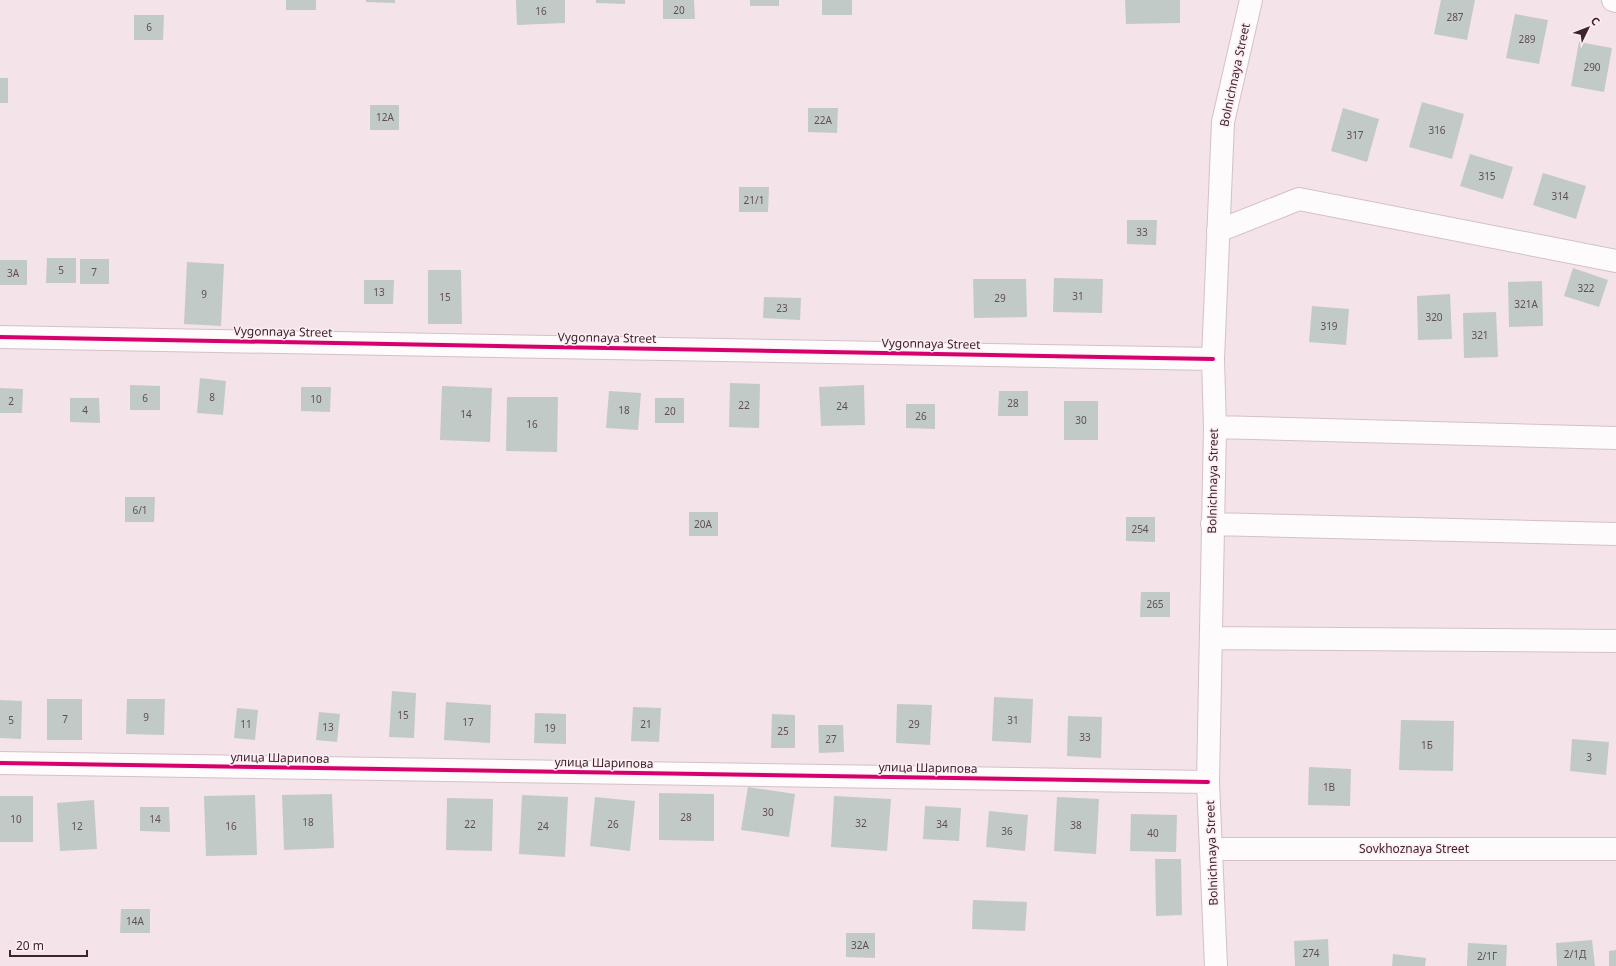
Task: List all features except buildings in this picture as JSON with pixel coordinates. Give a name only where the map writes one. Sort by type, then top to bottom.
[{"type":"street","name":"Bolnichnaya Street","points":[[1216,966],[1208,782],[1215,427],[1213,359],[1223,122],[1251,0]]},
{"type":"street","points":[[1218,231],[1299,199],[1616,261]]},
{"type":"street","name":"Vygonnaya Street","points":[[0,337],[1213,359]]},
{"type":"street","points":[[1215,427],[1616,438]]},
{"type":"street","points":[[1212,524],[1616,534]]},
{"type":"street","points":[[1211,638],[1616,641]]},
{"type":"street","name":"улица Шарипова","points":[[0,763],[1208,782]]},
{"type":"street","name":"Sovkhoznaya Street","points":[[1211,849],[1616,849]]},
{"type":"cycle path","points":[[0,337],[1213,359]]},
{"type":"cycle path","points":[[0,763],[1208,782]]}]
